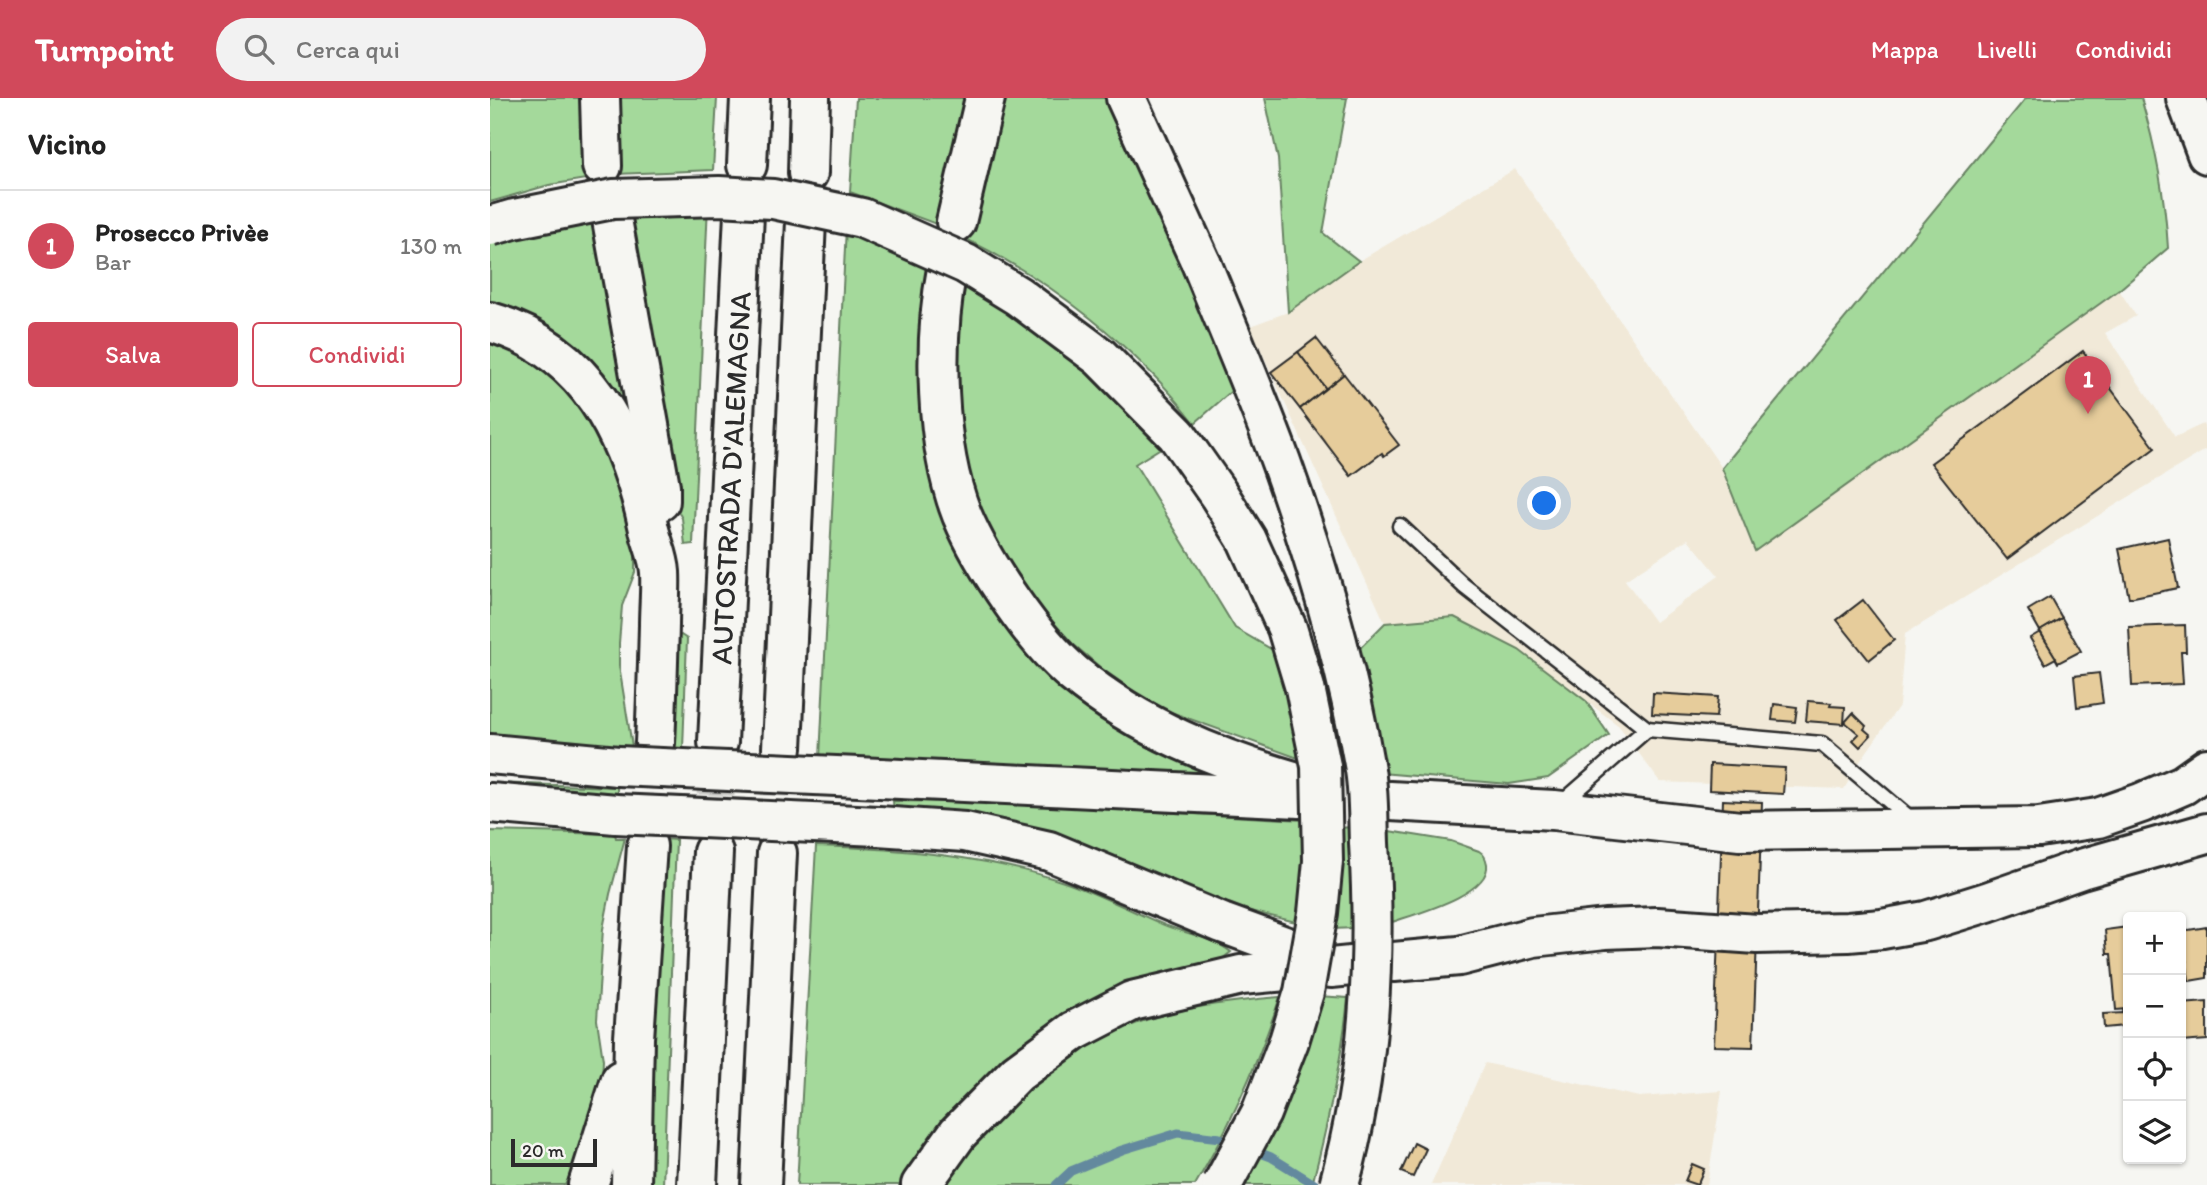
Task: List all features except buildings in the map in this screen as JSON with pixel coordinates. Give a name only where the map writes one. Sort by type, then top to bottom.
[{"type":"highway","points":[[600,98],[602,166]]},
{"type":"highway","points":[[747,165],[750,98]]},
{"type":"highway","points":[[808,173],[810,98]]},
{"type":"highway","points":[[956,222],[985,98]]},
{"type":"highway","points":[[1126,98],[1202,265],[1281,462],[1332,621],[1365,766],[1371,871],[1370,1005],[1353,1134],[1339,1185]]},
{"type":"highway","points":[[490,226],[613,199],[719,196],[773,199],[862,218],[966,264],[1018,296],[1100,357],[1177,435],[1247,540],[1287,628],[1305,688],[1321,765],[1323,860],[1318,913],[1304,992],[1289,1041],[1261,1113],[1222,1185]]},
{"type":"highway","points":[[611,214],[660,485],[655,743]]},
{"type":"highway","name":"AUTOSTRADA D'ALEMAGNA","points":[[718,742],[744,214]]},
{"type":"highway","name":"AUTOSTRADA D'ALEMAGNA","points":[[782,748],[806,221]]},
{"type":"highway","points":[[490,763],[601,765],[1209,795],[1298,790],[1255,770],[1192,747],[1126,712],[1073,673],[1032,632],[992,574],[962,514],[944,453],[938,366],[947,269]]},
{"type":"highway","points":[[490,322],[528,337],[552,353],[595,393],[611,418],[640,488],[660,569]]},
{"type":"highway","points":[[490,754],[601,765]]},
{"type":"highway","points":[[1390,801],[1554,810],[1722,830],[2039,827],[2098,818],[2141,803],[2183,785],[2207,768]]},
{"type":"highway","points":[[490,803],[616,814],[965,832],[1049,851],[1222,923],[1288,959],[1241,975],[1132,1001],[1074,1031],[1017,1073],[958,1133],[921,1185]]},
{"type":"highway","points":[[490,814],[616,814]]},
{"type":"highway","points":[[1394,962],[1459,956],[1533,937],[1605,929],[1657,927],[1757,934],[1847,932],[1926,921],[2081,869],[2204,835]]},
{"type":"highway","points":[[632,1185],[634,1038],[647,846]]},
{"type":"highway","points":[[697,1185],[713,852]]},
{"type":"highway","points":[[761,1185],[777,853]]},
{"type":"highway","points":[[588,1185],[634,1038]]},
{"type":"lane","points":[[1400,526],[1464,586],[1647,729],[1822,744],[1923,830]]},
{"type":"lane","points":[[1554,810],[1647,729]]},
{"type":"shaded area","points":[[1515,169],[1722,468],[1755,551],[2119,290],[2136,316],[2105,333],[2175,437],[2203,424],[2207,433],[2207,449],[1905,634],[1899,706],[1844,789],[1660,782],[1619,726],[1519,650],[1454,617],[1385,623],[1250,326],[1288,312],[1359,261]],"holes":[[[1688,539],[1719,576],[1655,622],[1625,580]]]},
{"type":"shaded area","points":[[1485,1063],[1639,1097],[1722,1091],[1707,1185],[1431,1185]]},
{"type":"green space","points":[[490,98],[583,98],[586,179],[549,185],[490,202]]},
{"type":"green space","points":[[611,98],[717,98],[713,170],[616,174]]},
{"type":"green space","points":[[856,98],[966,98],[936,224],[850,192]]},
{"type":"green space","points":[[997,98],[1109,98],[1236,387],[1195,423],[1146,368],[1090,318],[1028,274],[964,238]]},
{"type":"green space","points":[[1265,98],[1347,98],[1323,233],[1359,261],[1288,312],[1278,159]]},
{"type":"green space","points":[[2026,98],[2141,98],[2159,172],[2168,248],[2119,290],[1755,551],[1722,468]]},
{"type":"green space","points":[[708,204],[693,544],[685,545],[623,206]]},
{"type":"green space","points":[[592,210],[632,410],[624,413],[490,311],[490,234]]},
{"type":"green space","points":[[846,227],[931,259],[919,333],[921,407],[988,591],[1224,765],[1222,785],[820,758]]},
{"type":"green space","points":[[957,269],[1006,296],[1167,444],[1135,464],[1235,628],[1276,652],[1298,758],[1168,711],[1138,694],[1073,644],[1024,590],[980,511],[959,441]]},
{"type":"green space","points":[[490,340],[511,347],[555,377],[602,435],[630,521],[635,554],[635,572],[622,606],[619,643],[619,666],[632,746],[490,738]]},
{"type":"green space","points":[[1454,617],[1519,650],[1586,701],[1609,735],[1548,778],[1509,784],[1381,773],[1358,650],[1385,623]]},
{"type":"green space","points":[[681,635],[687,639],[683,749],[672,749],[678,637]]},
{"type":"green space","points":[[490,783],[617,787],[617,798],[490,792]]},
{"type":"green space","points":[[893,801],[974,802],[1304,820],[1302,876],[1296,922],[894,813]]},
{"type":"green space","points":[[1350,827],[1354,928],[1333,929],[1341,828]]},
{"type":"green space","points":[[490,831],[615,834],[616,838],[625,838],[603,929],[597,1020],[603,1060],[602,1081],[573,1170],[565,1185],[490,1185]]},
{"type":"green space","points":[[1389,831],[1451,841],[1479,851],[1487,862],[1485,875],[1477,885],[1450,901],[1392,922]]},
{"type":"green space","points":[[663,839],[676,840],[663,1185],[647,1185],[651,1137]]},
{"type":"green space","points":[[816,846],[942,855],[1003,865],[1089,891],[1231,952],[1222,959],[1128,990],[905,1185],[797,1185]]},
{"type":"green space","points":[[1318,996],[1348,998],[1334,1092],[1312,1185],[1237,1185]]},
{"type":"green space","points":[[1280,997],[1243,1093],[1195,1185],[939,1185],[984,1129],[1016,1098],[1090,1046],[1130,1026],[1165,1014]]},
{"type":"waterway","points":[[1056,1185],[1071,1171],[1122,1150],[1178,1133],[1220,1138],[1234,1143]]},
{"type":"waterway","points":[[1250,1149],[1271,1157],[1316,1185]]},
{"type":"tunnel","points":[[713,852],[718,742]]},
{"type":"tunnel","points":[[647,846],[655,743]]},
{"type":"tunnel","points":[[777,853],[782,748]]},
{"type":"place","name":"Prosecco Privèe","points":[[2088,414]]}]
